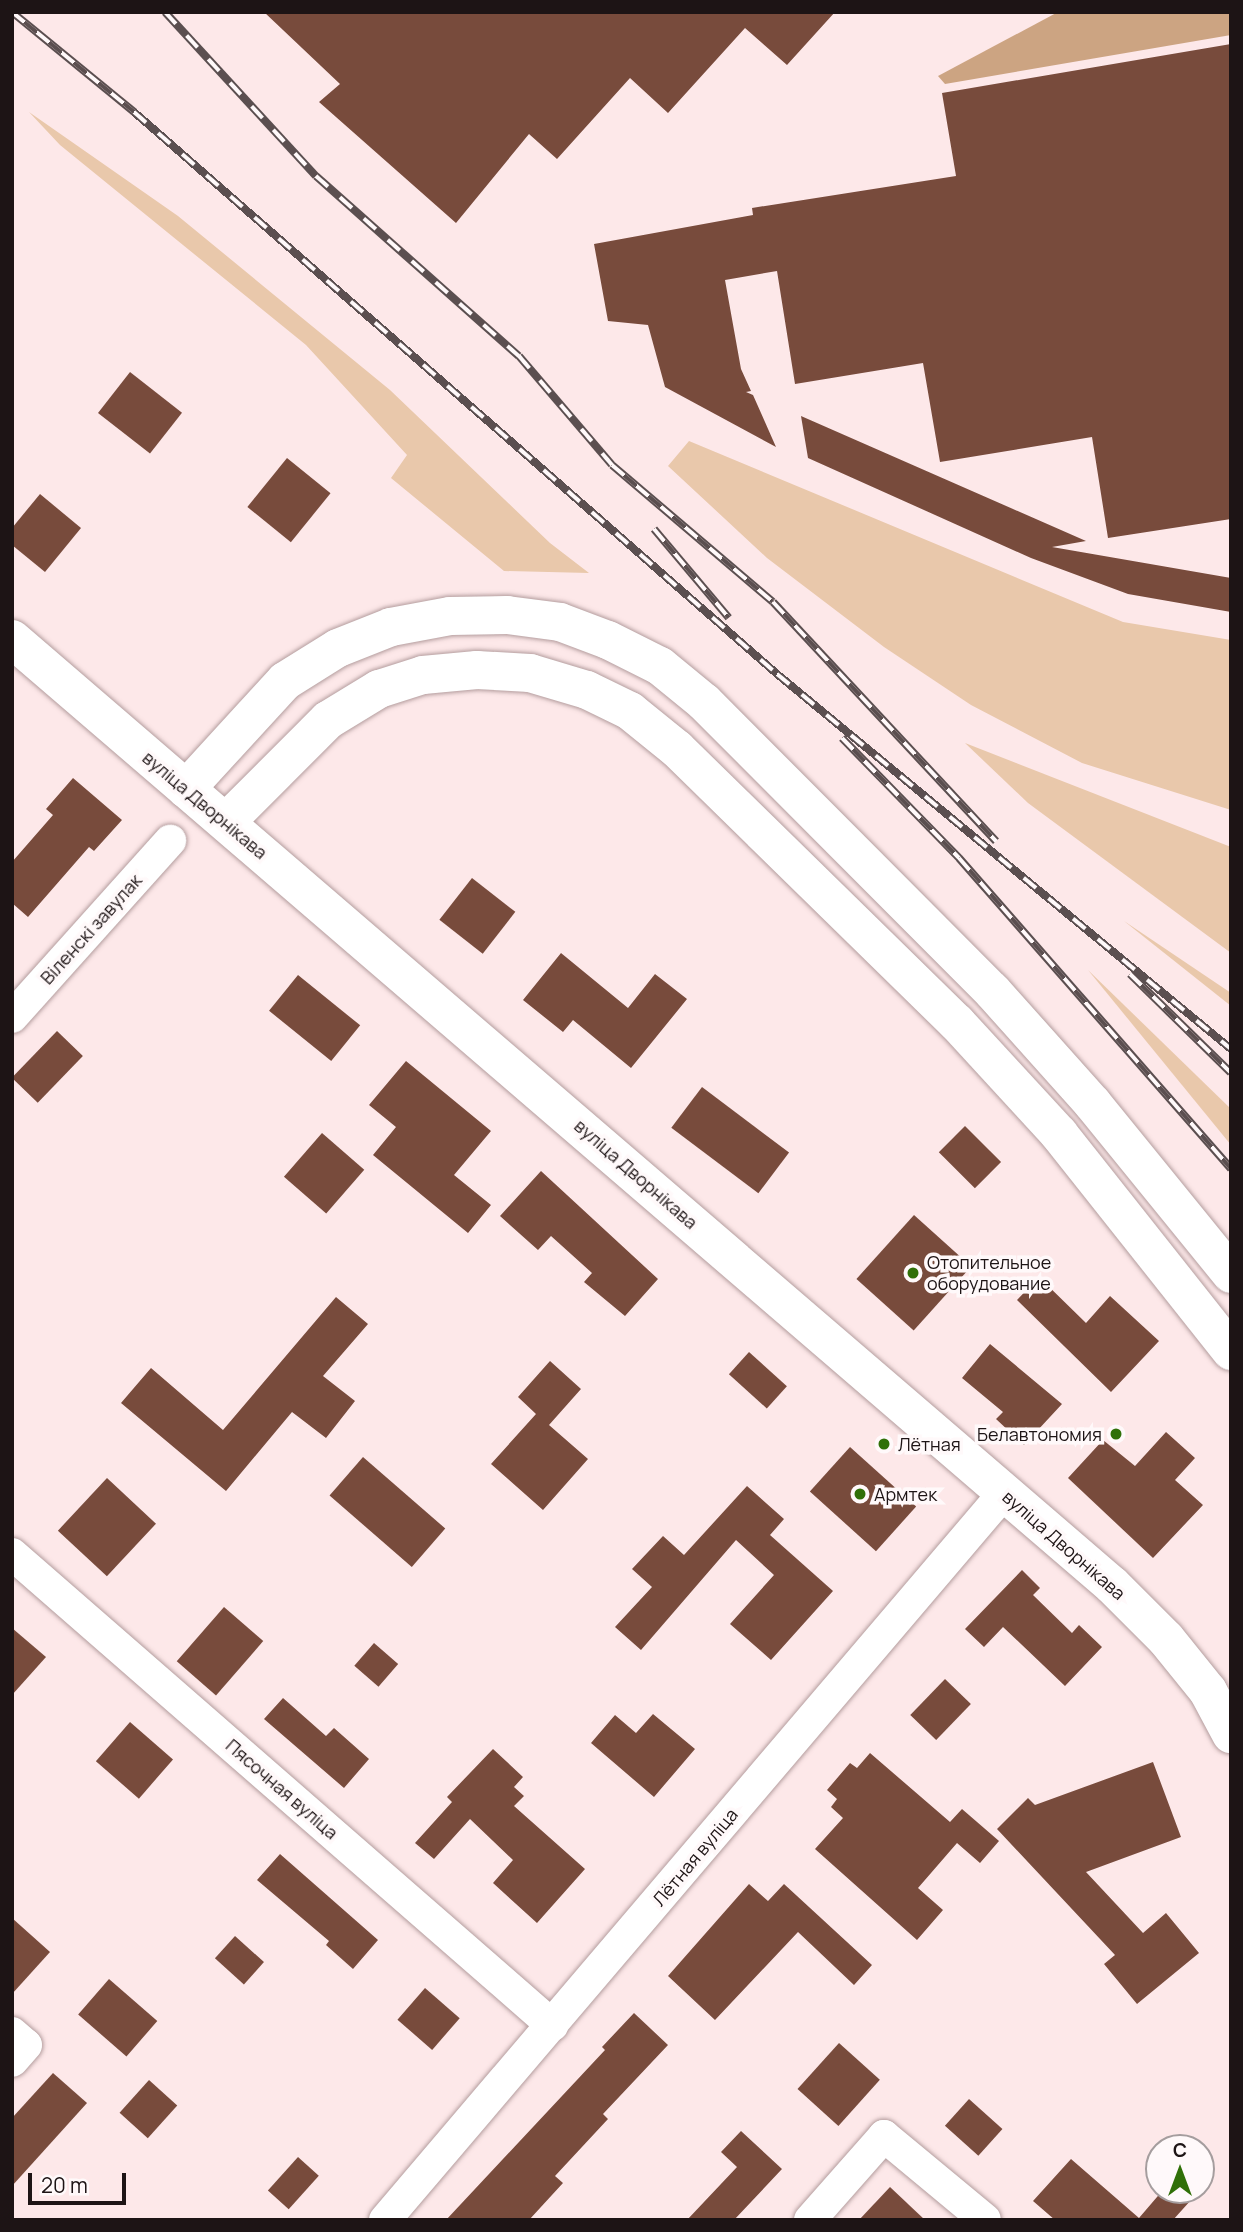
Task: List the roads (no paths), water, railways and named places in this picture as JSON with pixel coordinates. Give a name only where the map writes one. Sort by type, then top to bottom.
[{"type":"main road","points":[[186,789],[285,681],[338,648],[391,626],[450,616],[507,615],[560,622],[660,666],[704,702],[993,992],[1135,1154],[1231,1274]]},
{"type":"main road","name":"вуліца Дворнікава","points":[[12,639],[1112,1585],[1166,1639],[1208,1691],[1231,1734]]},
{"type":"main road","points":[[226,822],[328,720],[379,689],[424,675],[477,670],[530,673],[587,690],[630,711],[677,749],[957,1023],[1059,1134],[1231,1351]]},
{"type":"street","name":"Віленскі завулак","points":[[12,1017],[170,841]]},
{"type":"street","name":"Лётная вуліца","points":[[385,2220],[1004,1493]]},
{"type":"street","name":"Пясочная вуліца","points":[[12,1554],[552,2025]]},
{"type":"street","points":[[12,2033],[26,2045],[12,2061]]},
{"type":"street","points":[[810,2220],[884,2136],[985,2220]]},
{"type":"railway","points":[[12,12],[134,112],[777,674],[1231,1049]]},
{"type":"railway","points":[[165,12],[316,176],[519,356],[612,465],[773,602],[996,841]]},
{"type":"railway","points":[[654,529],[729,618]]},
{"type":"railway","points":[[842,738],[959,858],[1231,1169]]},
{"type":"railway","points":[[1130,974],[1231,1073]]},
{"type":"place","name":"Отопительное оборудование","points":[[913,1273]]},
{"type":"place","name":"Белавтономия","points":[[1116,1434]]},
{"type":"place","name":"Лётная","points":[[884,1444]]},
{"type":"place","name":"Армтек","points":[[860,1494]]}]
